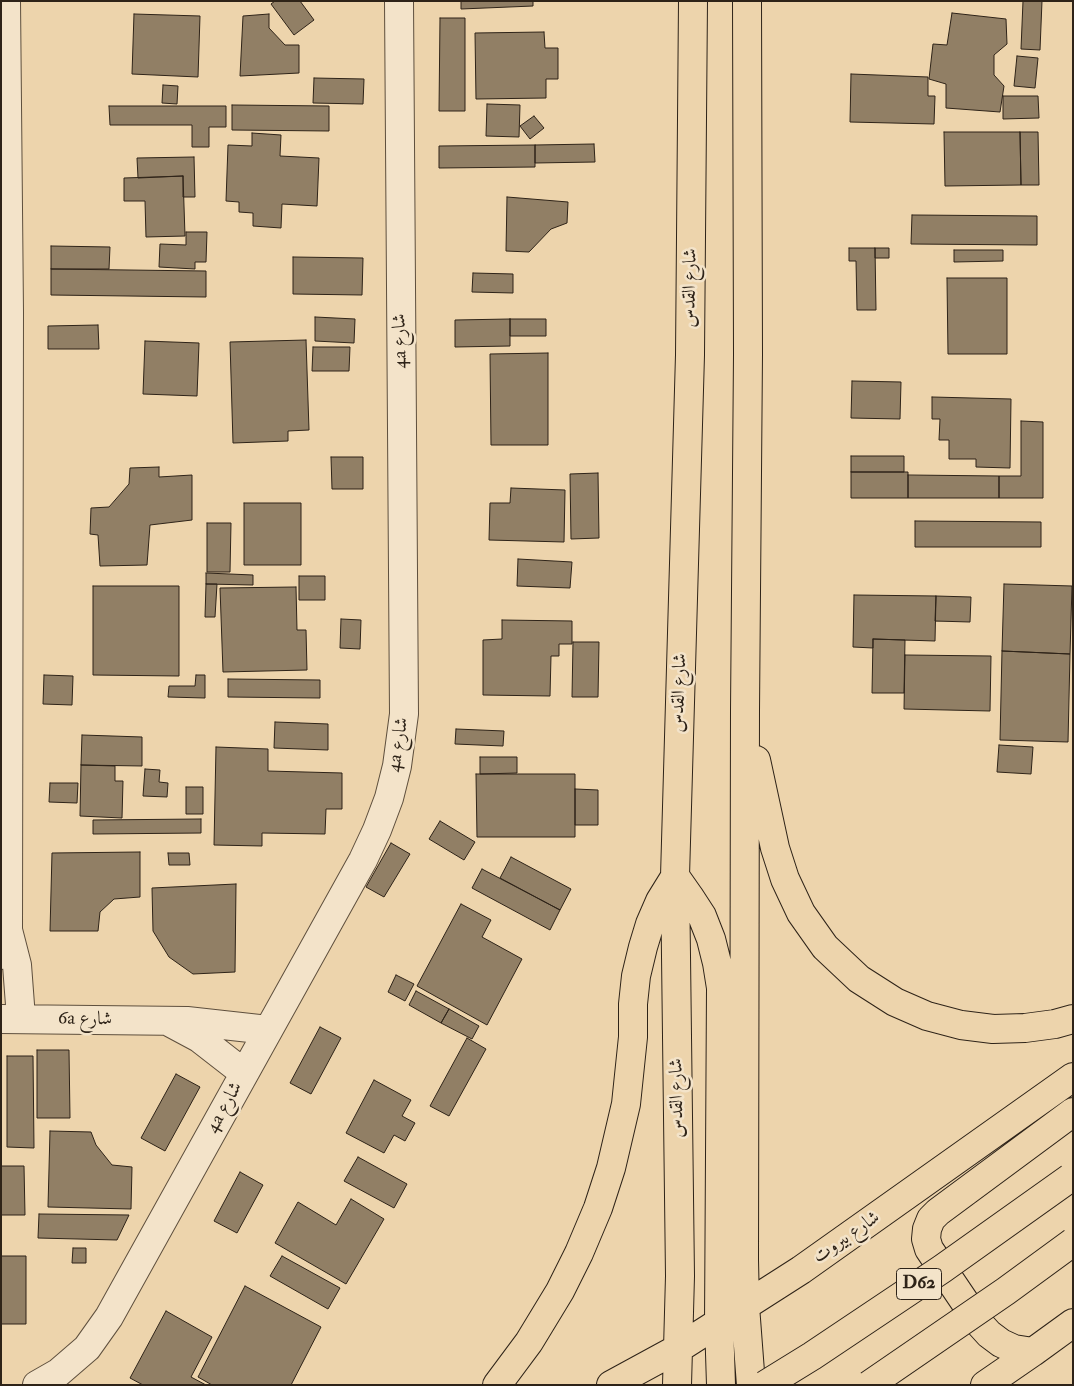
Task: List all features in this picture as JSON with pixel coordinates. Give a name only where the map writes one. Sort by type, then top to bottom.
[{"type":"main road","name":"شارع القدس","points":[[677,1385],[680,1276],[675,876],[690,354],[693,1]]},
{"type":"main road","points":[[747,1],[748,364],[744,1260],[745,1306],[751,1385]]},
{"type":"main road","points":[[745,710],[775,848],[785,880],[801,913],[826,947],[859,979],[895,1002],[927,1016],[962,1025],[994,1029],[1025,1028],[1055,1024],[1073,1019]]},
{"type":"main road","points":[[497,1385],[529,1342],[560,1291],[598,1208],[613,1160],[626,1104],[636,976],[643,947],[660,901],[675,876],[702,916],[713,947],[721,988],[719,1322],[721,1385]]},
{"type":"main road","name":"شارع بيروت","points":[[611,1385],[679,1348],[802,1270],[1073,1077]]},
{"type":"main road","points":[[1033,1352],[1014,1349],[1000,1343],[979,1323],[929,1248],[926,1239],[927,1229],[931,1219],[938,1212],[1073,1112]]},
{"type":"main road","name":"D62","points":[[765,1385],[812,1356],[942,1269],[1071,1177]]},
{"type":"main road","points":[[869,1385],[1006,1291],[1073,1242]]},
{"type":"main road","points":[[985,1385],[1073,1322]]},
{"type":"main road","points":[[679,1348],[693,1385]]},
{"type":"street","points":[[6,1],[9,312],[8,928],[17,965],[11,1018]]},
{"type":"street","name":"4a شارع","points":[[37,1385],[58,1373],[87,1348],[109,1317],[363,860],[378,830],[391,790],[403,733],[404,714],[398,1]]},
{"type":"street","points":[[1,955],[8,928]]},
{"type":"street","name":"6a شارع","points":[[11,1018],[205,1022],[268,1030]]},
{"type":"street","name":"6a شارع","points":[[168,1021],[199,1038],[244,1073]]},
{"type":"building","points":[[275,1],[300,1],[314,20],[294,35],[271,4]]},
{"type":"building","points":[[461,1],[533,1],[533,6],[461,9]]},
{"type":"building","points":[[1023,1],[1042,1],[1040,50],[1021,49]]},
{"type":"building","points":[[952,13],[1006,19],[1007,44],[994,55],[994,75],[1004,86],[1000,112],[946,108],[946,84],[929,79],[933,44],[947,45]]},
{"type":"building","points":[[134,14],[200,16],[198,77],[132,74]]},
{"type":"building","points":[[269,14],[269,28],[285,45],[299,45],[299,73],[240,76],[243,16]]},
{"type":"building","points":[[440,18],[465,18],[465,111],[439,111]]},
{"type":"building","points":[[544,32],[545,48],[558,48],[558,79],[546,79],[546,98],[476,99],[475,33]]},
{"type":"building","points":[[1017,56],[1038,58],[1035,88],[1014,86]]},
{"type":"building","points":[[851,74],[928,77],[928,96],[935,96],[934,124],[850,122]]},
{"type":"building","points":[[314,78],[364,79],[363,104],[313,103]]},
{"type":"building","points":[[163,85],[178,86],[177,104],[162,103]]},
{"type":"building","points":[[1003,96],[1038,96],[1039,118],[1003,119]]},
{"type":"building","points":[[487,104],[520,105],[519,137],[486,136]]},
{"type":"building","points":[[232,105],[329,106],[329,131],[232,130]]},
{"type":"building","points":[[109,106],[226,106],[226,127],[209,127],[209,147],[192,147],[192,125],[110,125]]},
{"type":"building","points":[[534,116],[544,128],[530,139],[520,126]]},
{"type":"building","points":[[944,132],[1020,132],[1021,185],[945,186]]},
{"type":"building","points":[[1020,132],[1038,132],[1039,185],[1021,185]]},
{"type":"building","points":[[252,133],[281,135],[280,156],[319,158],[317,206],[282,204],[281,228],[253,226],[253,213],[239,212],[239,202],[226,201],[228,145],[252,146]]},
{"type":"building","points":[[594,144],[595,162],[535,163],[535,145]]},
{"type":"building","points":[[535,145],[535,167],[439,168],[439,146]]},
{"type":"building","points":[[194,157],[195,197],[183,197],[183,176],[138,178],[137,158]]},
{"type":"building","points":[[183,176],[185,236],[146,237],[145,201],[124,201],[124,178]]},
{"type":"building","points":[[507,197],[568,202],[567,223],[551,229],[529,252],[506,251]]},
{"type":"building","points":[[912,215],[1037,216],[1037,245],[911,244]]},
{"type":"building","points":[[186,232],[207,232],[206,262],[195,262],[195,269],[159,267],[160,244],[186,245]]},
{"type":"building","points":[[51,246],[110,247],[109,269],[51,269]]},
{"type":"building","points":[[849,248],[875,248],[876,310],[857,310],[856,261],[849,261]]},
{"type":"building","points":[[875,248],[889,248],[889,258],[875,258]]},
{"type":"building","points":[[954,250],[1003,250],[1003,261],[954,262]]},
{"type":"building","points":[[293,257],[363,258],[362,295],[293,294]]},
{"type":"building","points":[[51,269],[206,271],[206,297],[51,295]]},
{"type":"building","points":[[473,273],[513,274],[513,293],[472,292]]},
{"type":"building","points":[[947,278],[1007,278],[1007,354],[948,354]]},
{"type":"building","points":[[315,317],[355,319],[354,343],[315,341]]},
{"type":"building","points":[[510,319],[510,346],[455,347],[455,320]]},
{"type":"building","points":[[510,319],[546,319],[546,336],[510,336]]},
{"type":"building","points":[[98,325],[99,349],[48,349],[48,326]]},
{"type":"building","points":[[306,340],[309,430],[288,431],[288,441],[233,443],[230,342]]},
{"type":"building","points":[[145,341],[199,343],[197,396],[143,394]]},
{"type":"building","points":[[313,347],[350,347],[349,371],[312,371]]},
{"type":"building","points":[[548,353],[548,445],[491,445],[490,354]]},
{"type":"building","points":[[852,381],[901,382],[900,419],[851,418]]},
{"type":"building","points":[[932,397],[1011,399],[1010,468],[976,467],[976,459],[949,459],[949,440],[939,440],[940,419],[932,419]]},
{"type":"building","points":[[1021,421],[1043,422],[1043,498],[999,498],[999,476],[1021,476]]},
{"type":"building","points":[[851,456],[904,456],[904,472],[851,472]]},
{"type":"building","points":[[331,457],[363,457],[363,489],[332,489]]},
{"type":"building","points":[[159,467],[159,477],[192,475],[192,520],[150,525],[147,565],[100,566],[98,535],[90,534],[91,508],[109,507],[129,484],[130,468]]},
{"type":"building","points":[[851,472],[908,472],[908,498],[851,498]]},
{"type":"building","points":[[598,473],[599,538],[571,539],[570,474]]},
{"type":"building","points":[[908,475],[999,476],[999,498],[908,498]]},
{"type":"building","points":[[511,488],[565,490],[564,542],[489,540],[490,503],[510,503]]},
{"type":"building","points":[[244,503],[301,503],[301,565],[244,565]]},
{"type":"building","points":[[915,521],[1041,522],[1041,547],[915,547]]},
{"type":"building","points":[[207,523],[231,523],[230,572],[207,572]]},
{"type":"building","points":[[518,559],[572,562],[570,588],[517,586]]},
{"type":"building","points":[[206,573],[253,575],[253,585],[206,584]]},
{"type":"building","points":[[299,576],[325,576],[325,600],[299,600]]},
{"type":"building","points":[[206,584],[217,584],[215,617],[205,617]]},
{"type":"building","points":[[1004,584],[1072,586],[1070,654],[1002,651]]},
{"type":"building","points":[[93,586],[179,586],[179,676],[93,675]]},
{"type":"building","points":[[296,587],[297,630],[306,630],[307,670],[223,672],[220,588]]},
{"type":"building","points":[[854,595],[936,596],[935,641],[873,639],[873,648],[853,647]]},
{"type":"building","points":[[936,596],[971,597],[970,622],[935,621]]},
{"type":"building","points":[[341,619],[361,620],[360,649],[340,648]]},
{"type":"building","points":[[502,620],[572,621],[572,644],[559,644],[559,656],[551,656],[550,696],[483,695],[483,640],[502,639]]},
{"type":"building","points":[[873,639],[905,640],[904,693],[872,693]]},
{"type":"building","points":[[573,642],[599,642],[598,697],[572,697]]},
{"type":"building","points":[[1002,651],[1070,654],[1068,742],[1000,740]]},
{"type":"building","points":[[905,655],[991,656],[990,711],[904,709]]},
{"type":"building","points":[[44,675],[73,676],[72,705],[43,704]]},
{"type":"building","points":[[196,675],[205,675],[205,698],[168,697],[169,686],[195,686]]},
{"type":"building","points":[[228,679],[320,680],[320,698],[228,697]]},
{"type":"building","points":[[275,722],[328,724],[328,750],[274,748]]},
{"type":"building","points":[[456,729],[504,731],[503,746],[455,744]]},
{"type":"building","points":[[82,735],[142,737],[142,766],[81,765]]},
{"type":"building","points":[[999,745],[1033,747],[1031,774],[997,772]]},
{"type":"building","points":[[216,747],[268,749],[268,771],[342,773],[342,809],[326,809],[325,834],[262,833],[262,846],[214,845]]},
{"type":"building","points":[[480,757],[517,757],[517,773],[480,774]]},
{"type":"building","points":[[81,765],[115,766],[115,781],[123,781],[122,818],[80,816]]},
{"type":"building","points":[[145,769],[160,770],[159,782],[168,783],[167,797],[143,796]]},
{"type":"building","points":[[476,774],[575,774],[575,837],[477,837]]},
{"type":"building","points":[[50,783],[78,783],[77,803],[49,802]]},
{"type":"building","points":[[186,787],[203,787],[203,814],[186,814]]},
{"type":"building","points":[[575,789],[598,790],[598,825],[575,825]]},
{"type":"building","points":[[201,819],[201,833],[93,834],[93,820]]},
{"type":"building","points":[[440,821],[475,842],[464,860],[429,839]]},
{"type":"building","points":[[391,843],[410,854],[384,897],[366,887]]},
{"type":"building","points":[[140,852],[140,897],[114,899],[100,912],[98,931],[50,931],[52,853]]},
{"type":"building","points":[[168,853],[189,853],[190,865],[169,865]]},
{"type":"building","points":[[511,857],[571,889],[560,910],[500,878]]},
{"type":"building","points":[[482,869],[560,910],[550,930],[472,888]]},
{"type":"building","points":[[236,884],[235,972],[193,974],[169,957],[153,931],[152,888]]},
{"type":"building","points":[[461,904],[491,920],[482,937],[522,959],[487,1025],[417,986]]},
{"type":"building","points":[[396,975],[414,984],[405,1001],[388,992]]},
{"type":"building","points":[[416,991],[449,1009],[441,1023],[409,1005]]},
{"type":"building","points":[[449,1009],[479,1026],[472,1039],[441,1023]]},
{"type":"building","points":[[320,1027],[341,1038],[311,1094],[290,1083]]},
{"type":"building","points":[[467,1038],[486,1049],[449,1116],[430,1106]]},
{"type":"building","points":[[37,1050],[69,1050],[70,1118],[37,1118]]},
{"type":"building","points":[[7,1056],[33,1056],[34,1148],[7,1147]]},
{"type":"building","points":[[176,1074],[200,1087],[165,1151],[141,1138]]},
{"type":"building","points":[[374,1080],[411,1100],[402,1116],[415,1123],[405,1141],[394,1135],[384,1153],[346,1133]]},
{"type":"building","points":[[50,1131],[91,1132],[96,1145],[112,1165],[132,1167],[131,1209],[48,1207]]},
{"type":"building","points":[[358,1157],[407,1184],[394,1208],[344,1181]]},
{"type":"building","points":[[1,1166],[24,1166],[25,1215],[1,1215]]},
{"type":"building","points":[[240,1172],[263,1185],[237,1233],[214,1221]]},
{"type":"building","points":[[351,1199],[384,1219],[346,1284],[275,1243],[298,1202],[336,1225]]},
{"type":"building","points":[[39,1214],[129,1215],[117,1240],[38,1238]]},
{"type":"building","points":[[73,1248],[86,1248],[86,1263],[72,1263]]},
{"type":"building","points":[[1,1256],[26,1256],[26,1324],[1,1324]]},
{"type":"building","points":[[282,1256],[340,1288],[328,1309],[270,1276]]},
{"type":"building","points":[[245,1286],[321,1327],[291,1385],[212,1385],[198,1377]]},
{"type":"building","points":[[166,1311],[212,1337],[191,1377],[206,1385],[143,1385],[130,1378]]}]
